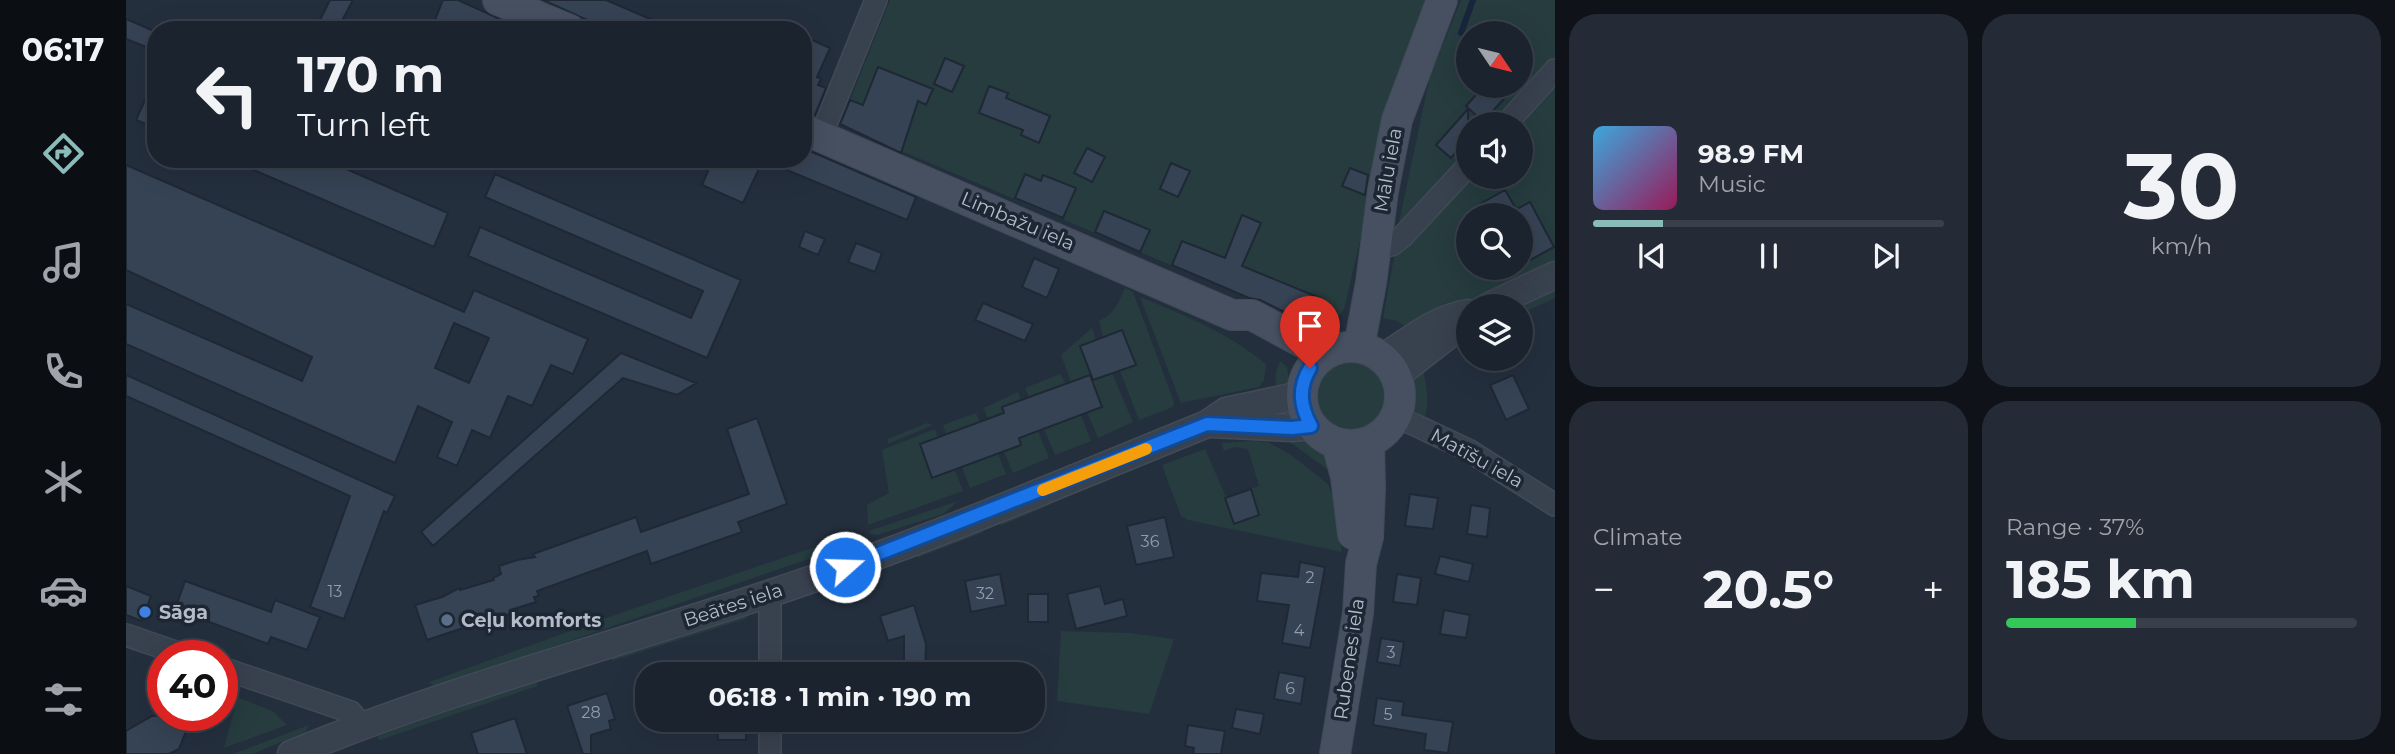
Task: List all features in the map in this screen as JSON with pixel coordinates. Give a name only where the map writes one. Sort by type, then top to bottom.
[{"type":"main road","points":[[498,0],[548,21]]},
{"type":"main road","name":"Mālu iela","points":[[1380,360],[1377,245],[1383,191],[1397,120],[1442,0]]},
{"type":"main road","name":"Limbažu iela","points":[[812,133],[1232,314],[1252,315],[1324,354]]},
{"type":"main road","name":"Limbažu iela","points":[[1232,314],[1244,328],[1280,354],[1303,386]]},
{"type":"main road","points":[[1347,346],[1380,360],[1400,402],[1396,416],[1380,436],[1369,442],[1347,445],[1327,439],[1311,426],[1302,406],[1303,386],[1316,360],[1324,354],[1347,346]]},
{"type":"main road","name":"Rubenes iela","points":[[1335,754],[1358,613],[1361,564],[1368,537],[1369,442]]},
{"type":"main road","name":"Rubenes iela","points":[[1337,443],[1345,468],[1353,537],[1361,564]]},
{"type":"street","points":[[812,133],[876,0]]},
{"type":"street","points":[[1518,112],[1555,70]]},
{"type":"street","points":[[1377,245],[1392,245],[1402,237],[1456,179]]},
{"type":"street","points":[[1515,294],[1555,275]]},
{"type":"street","points":[[1380,360],[1430,326],[1456,314]]},
{"type":"street","points":[[1380,360],[1456,325]]},
{"type":"street","name":"Beātes iela","points":[[291,754],[361,725],[770,594],[870,558],[1207,424],[1226,411],[1303,386]]},
{"type":"street","name":"Matīšu iela","points":[[1396,416],[1468,450],[1555,505]]},
{"type":"street","name":"Beātes iela","points":[[1207,424],[1292,428],[1311,426]]},
{"type":"street","points":[[770,594],[770,662]]},
{"type":"street","points":[[126,635],[147,642]]},
{"type":"street","points":[[238,673],[351,712],[361,725]]},
{"type":"street","points":[[770,732],[770,754]]},
{"type":"green space","points":[[890,0],[1427,0],[1392,104],[1344,309],[1330,328],[1307,323],[840,125]]},
{"type":"green space","points":[[1461,0],[1555,0],[1555,58],[1533,83],[1533,21],[1456,21],[1456,98],[1520,98],[1508,112],[1456,112],[1456,171],[1397,232],[1430,76]]},
{"type":"green space","points":[[1555,81],[1555,261],[1533,271],[1533,203],[1456,203],[1456,280],[1515,280],[1486,294],[1456,294],[1456,308],[1410,330],[1397,321],[1383,318],[1394,257],[1462,189],[1533,189],[1533,112],[1529,112]]},
{"type":"green space","points":[[1555,287],[1555,298],[1533,308],[1533,297]]},
{"type":"green space","points":[[1125,288],[1133,292],[1174,402],[1173,407],[1139,420],[1120,371],[1135,365],[1123,330],[1103,337],[1099,321],[1112,311]]},
{"type":"green space","points":[[1140,297],[1206,326],[1252,353],[1266,364],[1264,380],[1259,387],[1181,403]]},
{"type":"green space","points":[[1092,328],[1096,340],[1081,346],[1091,375],[1071,382],[1061,355]]},
{"type":"green space","points":[[1343,356],[1359,356],[1373,362],[1384,373],[1390,387],[1390,403],[1384,417],[1373,428],[1359,434],[1343,434],[1329,428],[1318,417],[1312,403],[1312,387],[1318,373],[1329,362]]},
{"type":"green space","points":[[1280,361],[1287,367],[1289,383],[1277,394],[1275,376]]},
{"type":"green space","points":[[1421,364],[1427,390],[1425,416],[1412,407],[1409,393],[1413,377]]},
{"type":"green space","points":[[1112,373],[1133,422],[1098,438],[1087,412],[1102,407],[1092,381]]},
{"type":"green space","points":[[1060,374],[1066,384],[1029,397],[1025,388]]},
{"type":"green space","points":[[1018,392],[1021,401],[1004,413],[988,419],[984,408]]},
{"type":"green space","points":[[976,413],[980,422],[946,434],[943,425]]},
{"type":"green space","points":[[1081,415],[1091,441],[1055,455],[1044,429]]},
{"type":"green space","points":[[927,423],[933,425],[888,444],[888,439]]},
{"type":"green space","points":[[935,429],[938,438],[920,445],[932,478],[955,470],[963,491],[868,525],[867,505],[889,493],[882,450]]},
{"type":"green space","points":[[1038,431],[1049,458],[1013,473],[1004,452],[1021,445],[1019,438]]},
{"type":"green space","points":[[1300,434],[1324,448],[1334,474],[1280,435]]},
{"type":"green space","points":[[1268,442],[1291,455],[1328,484],[1334,499],[1342,552],[1188,520],[1181,516],[1162,465],[1205,449],[1226,497],[1259,486],[1248,449],[1235,447],[1224,451],[1221,443]]},
{"type":"green space","points":[[998,454],[1006,474],[970,488],[962,467]]},
{"type":"green space","points":[[958,501],[943,514],[877,535],[869,531]]},
{"type":"green space","points":[[1048,503],[1052,504],[1000,526],[1002,520]]},
{"type":"green space","points":[[975,530],[984,532],[917,558],[919,549]]},
{"type":"green space","points":[[853,537],[855,543],[435,687],[429,682],[626,611],[815,547]]},
{"type":"green space","points":[[744,614],[748,618],[612,661],[612,655]]},
{"type":"green space","points":[[1061,631],[1129,633],[1174,639],[1149,714],[1057,701]]},
{"type":"green space","points":[[530,682],[537,683],[537,686],[378,739],[378,736]]},
{"type":"green space","points":[[238,697],[274,712],[287,725],[224,748],[229,731],[238,731]]},
{"type":"green space","points":[[309,725],[306,732],[252,754],[233,754]]},
{"type":"building","points":[[330,0],[353,0],[342,21],[320,21]]},
{"type":"building","points":[[443,0],[458,0],[504,21],[437,21],[435,20]]},
{"type":"building","points":[[543,0],[606,0],[655,21],[589,21]]},
{"type":"building","points":[[126,19],[147,28],[147,47],[126,39]]},
{"type":"building","points":[[812,40],[830,48],[817,77],[821,79],[818,85],[826,88],[815,115],[812,114]]},
{"type":"building","points":[[945,58],[964,66],[952,92],[934,84]]},
{"type":"building","points":[[878,67],[933,89],[926,105],[918,101],[901,153],[840,124],[850,100],[863,105]]},
{"type":"building","points":[[989,86],[1008,93],[1006,98],[1050,116],[1039,143],[1021,135],[1023,130],[979,113]]},
{"type":"building","points":[[147,96],[147,124],[136,120]]},
{"type":"building","points":[[1473,98],[1505,98],[1492,112],[1472,112],[1466,106]]},
{"type":"building","points":[[1456,122],[1456,152],[1451,158],[1436,145]]},
{"type":"building","points":[[1087,148],[1105,157],[1092,182],[1074,173]]},
{"type":"building","points":[[812,152],[916,197],[907,220],[782,168],[812,168]]},
{"type":"building","points":[[1171,163],[1190,171],[1178,197],[1160,189]]},
{"type":"building","points":[[126,165],[464,312],[474,290],[588,339],[573,374],[551,365],[532,406],[508,396],[490,438],[472,430],[457,466],[437,457],[452,422],[418,406],[395,463],[126,344],[126,304],[302,381],[312,357],[126,270]],"holes":[[[454,323],[489,338],[469,383],[435,368]]]},
{"type":"building","points":[[249,168],[344,168],[448,213],[434,247]]},
{"type":"building","points":[[709,168],[759,168],[743,203],[702,185]]},
{"type":"building","points":[[1350,168],[1368,175],[1365,195],[1342,186]]},
{"type":"building","points":[[495,174],[741,280],[707,358],[468,256],[480,227],[691,318],[703,291],[485,197]]},
{"type":"building","points":[[1025,174],[1041,181],[1043,175],[1076,188],[1063,218],[1015,198]]},
{"type":"building","points":[[1505,190],[1513,203],[1482,203]]},
{"type":"building","points":[[1533,208],[1554,247],[1533,258]]},
{"type":"building","points":[[1104,211],[1150,230],[1140,252],[1095,232]]},
{"type":"building","points":[[1242,215],[1261,223],[1242,266],[1320,298],[1307,323],[1260,300],[1249,298],[1172,265],[1182,241],[1225,258]]},
{"type":"building","points":[[805,231],[825,239],[818,255],[799,247]]},
{"type":"building","points":[[856,243],[882,253],[875,272],[848,262]]},
{"type":"building","points":[[1034,258],[1059,269],[1047,298],[1022,287]]},
{"type":"building","points":[[983,303],[1033,324],[1025,341],[975,320]]},
{"type":"building","points":[[1122,330],[1136,365],[1093,380],[1080,346]]},
{"type":"building","points":[[621,353],[696,383],[677,395],[623,378],[433,546],[421,532]]},
{"type":"building","points":[[126,375],[395,496],[387,513],[384,511],[344,619],[310,607],[350,496],[126,396]]},
{"type":"building","points":[[1090,375],[1102,407],[1019,438],[1021,445],[932,478],[920,444],[1004,413],[1002,407]]},
{"type":"building","points":[[1513,375],[1529,409],[1506,420],[1490,385]]},
{"type":"building","points":[[757,418],[787,504],[738,522],[742,532],[651,564],[647,551],[537,591],[539,596],[534,597],[536,602],[514,609],[516,611],[488,623],[487,620],[427,640],[415,605],[442,597],[459,588],[460,590],[494,580],[493,578],[501,574],[499,566],[535,557],[533,554],[636,517],[641,532],[749,494],[727,429]]},
{"type":"building","points":[[1251,489],[1259,515],[1234,524],[1225,498]]},
{"type":"building","points":[[1410,494],[1438,498],[1433,529],[1405,526]]},
{"type":"building","points":[[1471,505],[1490,508],[1487,537],[1467,534]]},
{"type":"building","points":[[1165,517],[1174,557],[1136,565],[1127,526]]},
{"type":"building","points":[[1440,556],[1473,564],[1469,582],[1435,574]]},
{"type":"building","points":[[1300,562],[1325,567],[1310,648],[1282,643],[1289,605],[1257,601],[1261,573],[1298,577]]},
{"type":"building","points":[[1000,574],[1006,605],[971,612],[965,581]]},
{"type":"building","points":[[1397,574],[1421,578],[1417,605],[1393,602]]},
{"type":"building","points":[[185,581],[271,612],[275,600],[320,617],[307,650],[271,637],[268,644],[175,609]]},
{"type":"building","points":[[126,586],[151,596],[142,621],[126,615]]},
{"type":"building","points":[[1100,586],[1105,604],[1123,599],[1127,616],[1076,629],[1067,594]]},
{"type":"building","points":[[1028,594],[1048,594],[1048,622],[1028,622]]},
{"type":"building","points":[[914,605],[926,644],[925,662],[904,662],[904,636],[888,641],[880,616]]},
{"type":"building","points":[[1444,610],[1470,615],[1466,638],[1440,634]]},
{"type":"building","points":[[1381,638],[1404,642],[1400,666],[1377,662]]},
{"type":"building","points":[[1279,672],[1305,677],[1301,704],[1274,699]]},
{"type":"building","points":[[607,693],[615,719],[609,721],[611,729],[591,735],[591,754],[583,754],[567,706]]},
{"type":"building","points":[[1377,698],[1404,702],[1402,715],[1453,722],[1448,753],[1424,750],[1426,734],[1373,725]]},
{"type":"building","points":[[1236,709],[1264,714],[1260,734],[1232,728]]},
{"type":"building","points":[[515,718],[527,754],[478,754],[471,733]]},
{"type":"building","points":[[147,719],[147,731],[186,731],[179,749],[169,754],[126,754],[126,731]]},
{"type":"building","points":[[1188,725],[1225,731],[1221,754],[1193,754],[1194,748],[1185,746]]},
{"type":"building","points":[[718,732],[746,732],[746,740],[718,740]]},
{"type":"waterway","points":[[1465,21],[1473,0]]},
{"type":"slow traffic","points":[[1043,490],[1146,449]]},
{"type":"place","name":"Sāga","points":[[145,612]]},
{"type":"place","name":"Ceļu komforts","points":[[447,620]]},
{"type":"route","points":[[845,567],[1207,424],[1292,428],[1311,426],[1302,406],[1301,395],[1305,376],[1310,368]]}]
